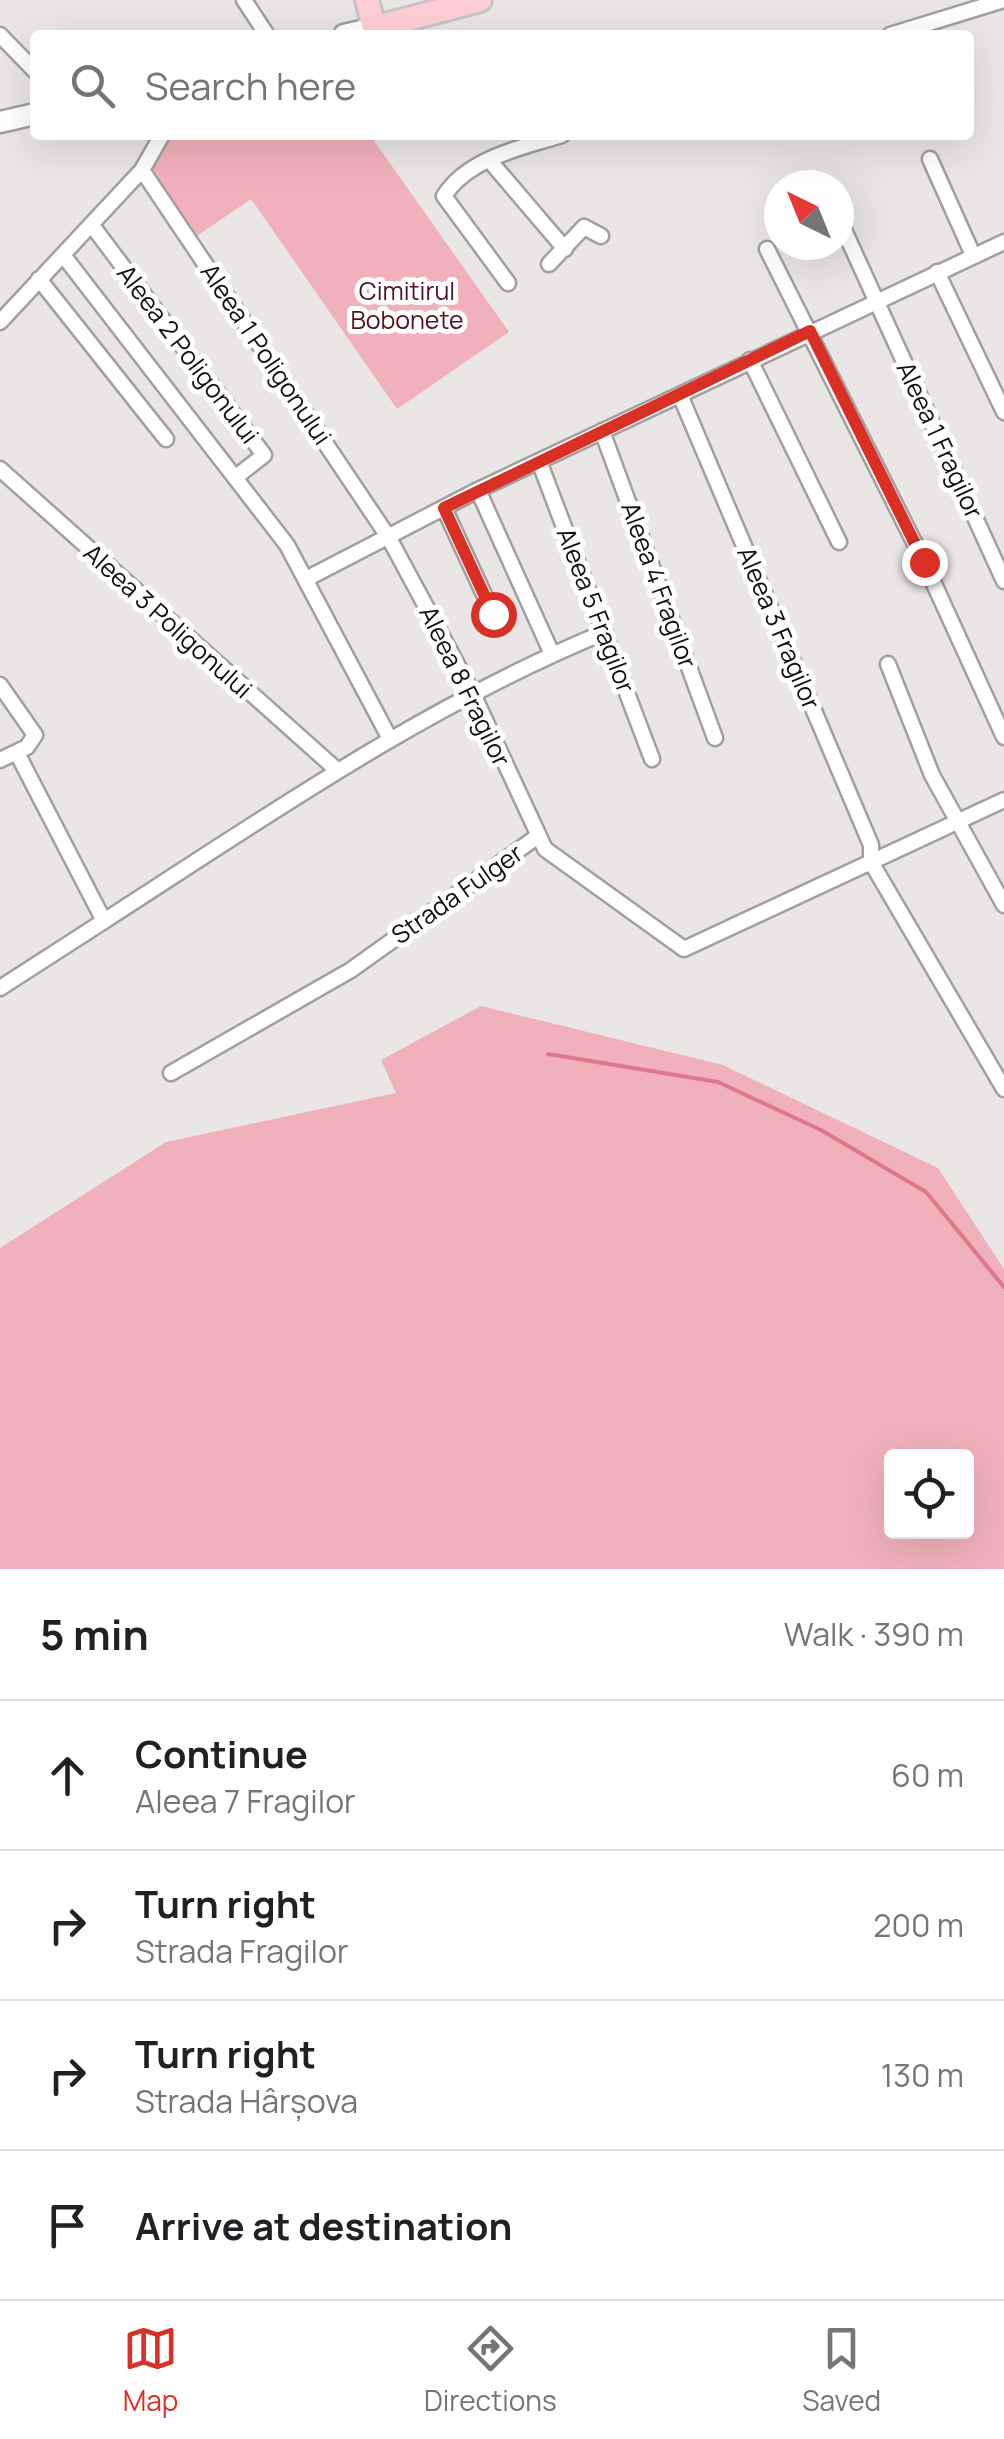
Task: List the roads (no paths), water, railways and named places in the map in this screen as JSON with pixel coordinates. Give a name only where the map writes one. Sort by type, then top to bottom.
[{"type":"main road","points":[[367,0],[374,28]]},
{"type":"main road","points":[[365,30],[470,1]]},
{"type":"main road","points":[[0,122],[30,115]]},
{"type":"street","points":[[244,0],[263,30]]},
{"type":"street","points":[[906,30],[1004,0]]},
{"type":"street","points":[[0,35],[30,66]]},
{"type":"street","points":[[0,322],[142,170],[159,140]]},
{"type":"street","points":[[508,283],[444,196],[460,178],[490,160],[548,140]]},
{"type":"street","points":[[930,159],[973,256]]},
{"type":"street","points":[[490,160],[565,249]]},
{"type":"street","name":"Aleea 1 Poligonului","points":[[142,170],[389,538]]},
{"type":"street","name":"Aleea 2 Poligonului","points":[[92,224],[264,455],[236,477]]},
{"type":"street","points":[[548,264],[584,227],[602,236]]},
{"type":"street","points":[[306,580],[478,490],[1004,242]]},
{"type":"street","name":"Aleea 1 Fragilor","points":[[854,253],[1004,581]]},
{"type":"street","name":"Aleea 2 Poligonului","points":[[62,255],[288,545],[390,739]]},
{"type":"street","points":[[774,260],[924,562],[1004,737]]},
{"type":"street","points":[[937,272],[1004,412]]},
{"type":"street","points":[[39,280],[166,440]]},
{"type":"street","points":[[750,360],[838,542]]},
{"type":"street","name":"Aleea 3 Fragilor","points":[[680,395],[872,846],[871,862],[1004,1089]]},
{"type":"street","name":"Aleea 4 Fragilor","points":[[602,432],[714,738]]},
{"type":"street","name":"Aleea 5 Fragilor","points":[[539,461],[652,759]]},
{"type":"street","name":"Aleea 3 Poligonului","points":[[0,469],[338,770]]},
{"type":"street","points":[[478,490],[552,654]]},
{"type":"street","points":[[444,508],[493,614]]},
{"type":"street","name":"Aleea 8 Fragilor","points":[[389,538],[472,692],[538,836]]},
{"type":"street","points":[[0,988],[390,739],[472,692],[606,632]]},
{"type":"street","points":[[888,664],[932,776],[1004,905]]},
{"type":"street","points":[[0,685],[35,735],[17,754],[0,760]]},
{"type":"street","points":[[17,754],[104,922]]},
{"type":"street","name":"Strada Fulger","points":[[170,1073],[350,970],[538,836],[545,849],[684,949],[1004,800]]},
{"type":"waterway","points":[[548,1054],[718,1082],[821,1130],[926,1192],[1004,1287]]},
{"type":"park label","name":"Cimitirul Bobonete","points":[[407,306]]}]
